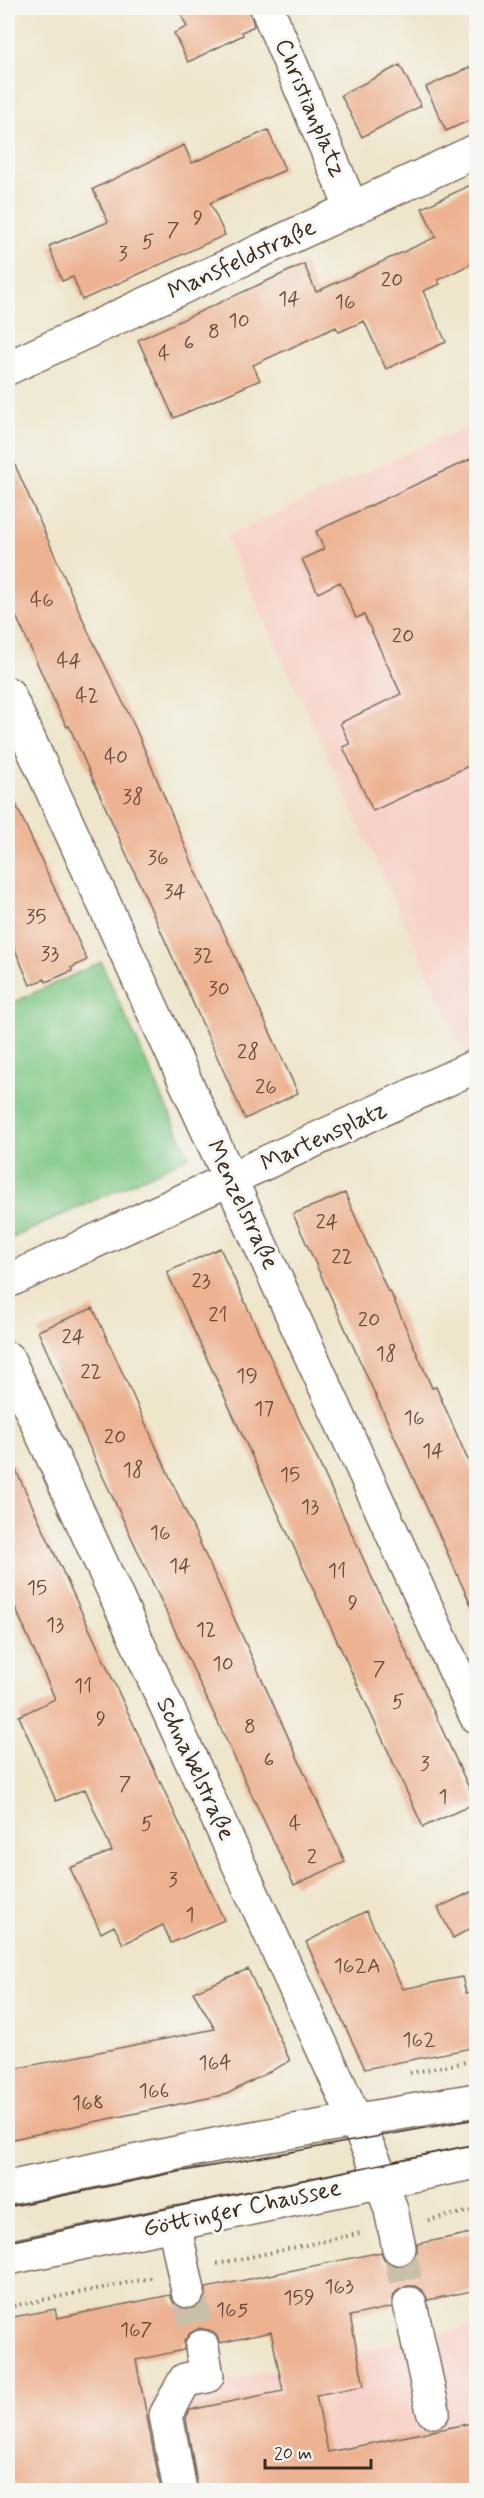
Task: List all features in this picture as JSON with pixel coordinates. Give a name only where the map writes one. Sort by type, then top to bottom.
[{"type":"street","name":"Christianplatz","points":[[267,8],[352,208]]},
{"type":"street","name":"Mansfeldstraße","points":[[8,368],[477,151]]},
{"type":"street","name":"Menzelstraße","points":[[8,694],[477,1716]]},
{"type":"street","name":"Martensplatz","points":[[8,1281],[477,1066]]},
{"type":"street","name":"Schnabelstraße","points":[[8,1359],[382,2180],[397,2237]]},
{"type":"street","points":[[8,2188],[231,2142],[477,2100]]},
{"type":"street","name":"Göttinger Chaussee","points":[[8,2258],[477,2162]]},
{"type":"street","points":[[174,2223],[186,2281]]},
{"type":"street","points":[[410,2304],[433,2411]]},
{"type":"street","points":[[180,2490],[166,2415],[185,2380],[207,2376],[202,2347]]},
{"type":"path","points":[[8,2307],[186,2281],[397,2237],[477,2210]]},
{"type":"shaded area","points":[[476,422],[476,1066],[472,1068],[226,537]]},
{"type":"shaded area","points":[[476,2325],[476,2490],[116,2490],[127,2488],[107,2389],[141,2383],[148,2398]]},
{"type":"green space","points":[[101,962],[189,1157],[8,1240],[8,1005]]},
{"type":"building","points":[[178,8],[249,8],[254,26],[242,32],[243,35],[188,62],[174,33],[187,27]]},
{"type":"building","points":[[477,64],[477,117],[446,131],[426,87]]},
{"type":"building","points":[[400,65],[421,106],[362,137],[341,95]]},
{"type":"building","points":[[268,130],[285,170],[210,203],[225,235],[82,300],[73,277],[62,281],[49,246],[108,222],[93,189],[184,145],[192,163]]},
{"type":"building","points":[[477,182],[477,261],[438,280],[440,284],[423,291],[446,342],[386,369],[364,321],[339,332],[336,327],[253,365],[260,380],[174,418],[138,340],[304,264],[316,292],[436,237],[422,208]]},
{"type":"building","points":[[8,449],[88,631],[135,727],[193,865],[298,1093],[245,1119],[69,726],[67,727],[55,703],[8,598]]},
{"type":"building","points":[[477,456],[477,762],[373,811],[343,747],[350,744],[340,723],[401,694],[364,615],[356,618],[340,582],[318,593],[302,559],[324,549],[316,531]]},
{"type":"building","points":[[8,787],[87,960],[71,968],[72,971],[46,982],[45,979],[30,985],[8,933]]},
{"type":"building","points":[[345,1193],[432,1388],[436,1387],[477,1481],[477,1618],[293,1214]]},
{"type":"building","points":[[220,1248],[476,1803],[423,1827],[167,1272]]},
{"type":"building","points":[[93,1308],[345,1862],[294,1885],[98,1466],[38,1331]]},
{"type":"building","points":[[8,1453],[224,1920],[171,1943],[163,1925],[123,1944],[114,1926],[101,1933],[70,1868],[112,1851],[85,1789],[56,1801],[19,1716],[55,1699],[8,1591]]},
{"type":"building","points":[[477,1889],[477,1925],[453,1938],[438,1908]]},
{"type":"building","points":[[366,1911],[403,1989],[462,1977],[466,1993],[477,1991],[477,2047],[365,2069],[306,1942]]},
{"type":"building","points":[[248,1969],[290,2061],[227,2094],[8,2140],[8,2070],[215,2029],[193,1992]]},
{"type":"building","points":[[477,2232],[477,2290],[428,2300],[423,2291],[415,2286],[407,2286],[397,2291],[392,2298],[392,2307],[350,2316],[364,2386],[316,2395],[328,2452],[477,2422],[477,2490],[198,2490],[186,2418],[190,2410],[283,2391],[271,2332],[220,2343],[216,2335],[209,2330],[199,2328],[190,2333],[184,2341],[184,2350],[136,2360],[161,2490],[8,2490],[8,2318],[55,2309],[57,2318],[170,2295],[174,2304],[182,2309],[191,2309],[201,2305],[206,2297],[206,2288],[381,2252],[385,2261],[393,2266],[402,2266],[412,2262],[417,2253],[417,2244]]},
{"type":"tunnel","points":[[399,2248],[410,2304]]},
{"type":"tunnel","points":[[188,2291],[202,2347]]},
{"type":"tram line","points":[[8,2207],[167,2174],[476,2119]]},
{"type":"tram line","points":[[8,2242],[476,2144]]}]
